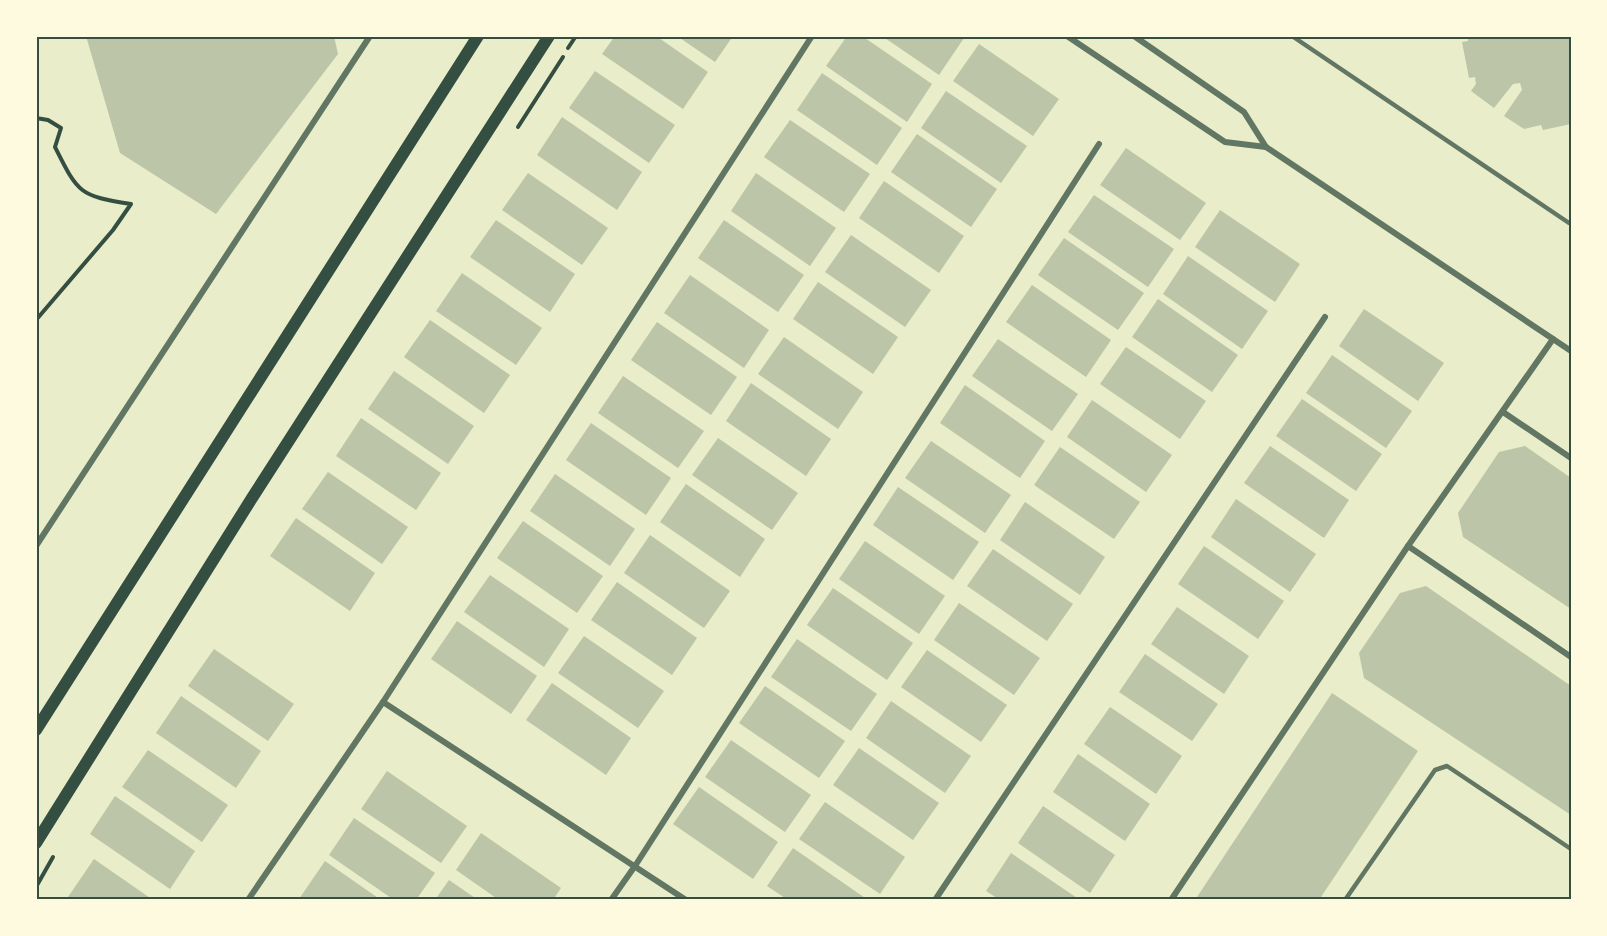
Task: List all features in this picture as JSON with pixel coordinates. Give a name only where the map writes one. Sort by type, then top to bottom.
[{"type":"main road","points":[[36,730],[478,36]]},
{"type":"main road","points":[[36,843],[252,498],[549,36]]},
{"type":"street","points":[[36,546],[370,36]]},
{"type":"street","points":[[248,900],[383,702],[812,36]]},
{"type":"street","points":[[1067,36],[1225,142],[1266,147]]},
{"type":"street","points":[[1134,36],[1244,112],[1266,147],[1571,351]]},
{"type":"street","points":[[611,900],[1099,144]]},
{"type":"street","points":[[935,900],[1325,317]]},
{"type":"street","points":[[1171,900],[1408,546],[1553,339]]},
{"type":"street","points":[[1503,412],[1571,458]]},
{"type":"street","points":[[1408,546],[1571,657]]},
{"type":"street","points":[[383,702],[686,900]]},
{"type":"lane","points":[[1292,36],[1569,223],[1571,221]]},
{"type":"lane","points":[[1345,900],[1435,770],[1440,767],[1447,766],[1571,849]]},
{"type":"path","points":[[36,118],[48,120],[61,128],[55,147],[73,184],[96,199],[131,204],[113,230],[36,320]]},
{"type":"building","points":[[86,36],[334,36],[338,54],[216,214],[120,153]]},
{"type":"building","points":[[615,36],[656,36],[708,72],[683,109],[602,54]]},
{"type":"building","points":[[677,36],[733,36],[715,62]]},
{"type":"building","points":[[847,36],[862,36],[932,84],[907,122],[826,66]]},
{"type":"building","points":[[882,36],[962,36],[964,38],[939,75]]},
{"type":"building","points":[[1469,36],[1571,36],[1571,124],[1543,130],[1541,125],[1524,129],[1504,116],[1522,90],[1520,83],[1513,84],[1494,108],[1471,91],[1476,84],[1475,77],[1469,78],[1462,42],[1468,41]]},
{"type":"building","points":[[979,44],[1059,99],[1033,136],[953,81]]},
{"type":"building","points":[[595,71],[675,125],[649,163],[569,108]]},
{"type":"building","points":[[822,73],[902,128],[877,165],[797,110]]},
{"type":"building","points":[[946,91],[1027,146],[1001,183],[921,128]]},
{"type":"building","points":[[562,117],[642,172],[617,210],[537,155]]},
{"type":"building","points":[[790,120],[870,174],[844,212],[764,157]]},
{"type":"building","points":[[917,134],[997,189],[971,227],[891,172]]},
{"type":"building","points":[[1126,148],[1206,203],[1180,240],[1100,185]]},
{"type":"building","points":[[528,173],[608,228],[582,265],[502,210]]},
{"type":"building","points":[[756,173],[836,228],[810,266],[731,211]]},
{"type":"building","points":[[884,181],[964,236],[939,273],[859,218]]},
{"type":"building","points":[[1094,195],[1174,249],[1148,287],[1068,232]]},
{"type":"building","points":[[1220,210],[1300,264],[1275,302],[1195,247]]},
{"type":"building","points":[[496,220],[575,274],[550,312],[470,257]]},
{"type":"building","points":[[724,220],[804,275],[778,312],[698,258]]},
{"type":"building","points":[[851,235],[931,290],[905,327],[825,272]]},
{"type":"building","points":[[1064,238],[1144,293],[1118,330],[1038,275]]},
{"type":"building","points":[[1188,256],[1268,311],[1242,349],[1163,294]]},
{"type":"building","points":[[462,273],[542,328],[516,365],[436,311]]},
{"type":"building","points":[[690,275],[769,330],[744,368],[664,313]]},
{"type":"building","points":[[818,282],[898,337],[873,374],[793,319]]},
{"type":"building","points":[[1032,285],[1111,340],[1086,377],[1006,322]]},
{"type":"building","points":[[1158,299],[1238,355],[1212,392],[1132,337]]},
{"type":"building","points":[[1364,309],[1444,363],[1418,401],[1339,346]]},
{"type":"building","points":[[430,320],[510,375],[484,413],[404,357]]},
{"type":"building","points":[[657,322],[737,377],[711,415],[631,360]]},
{"type":"building","points":[[784,337],[863,392],[838,429],[758,374]]},
{"type":"building","points":[[998,339],[1078,394],[1052,431],[972,376]]},
{"type":"building","points":[[1126,347],[1206,401],[1180,439],[1100,384]]},
{"type":"building","points":[[1332,355],[1412,411],[1386,448],[1306,393]]},
{"type":"building","points":[[394,371],[474,426],[448,464],[368,409]]},
{"type":"building","points":[[623,376],[704,431],[678,468],[598,413]]},
{"type":"building","points":[[751,383],[831,439],[806,476],[726,421]]},
{"type":"building","points":[[965,385],[1045,441],[1020,478],[940,423]]},
{"type":"building","points":[[1302,399],[1382,454],[1356,491],[1276,436]]},
{"type":"building","points":[[1092,400],[1172,455],[1146,492],[1067,437]]},
{"type":"building","points":[[361,418],[441,473],[416,510],[336,456]]},
{"type":"building","points":[[591,423],[671,478],[646,515],[566,460]]},
{"type":"building","points":[[718,438],[798,493],[772,530],[692,475]]},
{"type":"building","points":[[931,441],[1011,495],[985,533],[905,478]]},
{"type":"building","points":[[1270,446],[1349,500],[1324,538],[1244,483]]},
{"type":"building","points":[[1525,446],[1571,478],[1571,609],[1463,537],[1458,513],[1499,452]]},
{"type":"building","points":[[1060,447],[1140,502],[1114,539],[1034,485]]},
{"type":"building","points":[[328,472],[408,527],[382,564],[302,509]]},
{"type":"building","points":[[555,474],[635,529],[610,566],[530,511]]},
{"type":"building","points":[[686,484],[765,539],[740,577],[660,522]]},
{"type":"building","points":[[898,487],[979,542],[953,580],[873,525]]},
{"type":"building","points":[[1236,499],[1316,554],[1290,592],[1211,537]]},
{"type":"building","points":[[1025,502],[1105,557],[1080,595],[1000,540]]},
{"type":"building","points":[[296,518],[375,573],[350,611],[270,556]]},
{"type":"building","points":[[523,521],[603,576],[577,613],[497,558]]},
{"type":"building","points":[[650,535],[730,591],[704,628],[624,573]]},
{"type":"building","points":[[865,541],[945,596],[919,634],[839,579]]},
{"type":"building","points":[[1204,546],[1284,601],[1258,639],[1178,584]]},
{"type":"building","points":[[993,549],[1073,604],[1047,641],[967,586]]},
{"type":"building","points":[[490,575],[569,629],[544,667],[464,612]]},
{"type":"building","points":[[617,582],[697,638],[672,675],[591,620]]},
{"type":"building","points":[[1426,586],[1571,686],[1571,815],[1364,678],[1359,653],[1400,593]]},
{"type":"building","points":[[833,588],[913,643],[887,680],[807,625]]},
{"type":"building","points":[[959,603],[1040,658],[1014,695],[934,640]]},
{"type":"building","points":[[1177,607],[1249,656],[1224,694],[1151,644]]},
{"type":"building","points":[[457,621],[537,676],[511,714],[431,659]]},
{"type":"building","points":[[584,636],[664,691],[638,728],[558,673]]},
{"type":"building","points":[[797,639],[877,694],[851,731],[771,677]]},
{"type":"building","points":[[214,649],[294,704],[268,741],[188,686]]},
{"type":"building","points":[[927,650],[1007,705],[981,742],[901,687]]},
{"type":"building","points":[[1145,654],[1218,704],[1192,741],[1119,692]]},
{"type":"building","points":[[552,683],[631,738],[606,775],[526,720]]},
{"type":"building","points":[[765,686],[845,741],[819,778],[739,723]]},
{"type":"building","points":[[1332,693],[1418,751],[1319,900],[1195,900]]},
{"type":"building","points":[[181,696],[261,751],[236,788],[156,733]]},
{"type":"building","points":[[891,701],[971,756],[945,793],[866,738]]},
{"type":"building","points":[[1110,707],[1182,756],[1156,794],[1084,744]]},
{"type":"building","points":[[731,740],[811,795],[785,832],[705,777]]},
{"type":"building","points":[[859,748],[939,803],[913,840],[833,785]]},
{"type":"building","points":[[148,750],[228,805],[202,842],[122,787]]},
{"type":"building","points":[[1078,754],[1150,804],[1125,841],[1053,792]]},
{"type":"building","points":[[387,771],[467,826],[441,863],[361,809]]},
{"type":"building","points":[[699,787],[778,842],[753,879],[673,824]]},
{"type":"building","points":[[115,796],[195,851],[170,889],[90,834]]},
{"type":"building","points":[[825,802],[905,857],[880,894],[799,839]]},
{"type":"building","points":[[1043,806],[1115,855],[1090,893],[1018,843]]},
{"type":"building","points":[[354,818],[435,873],[416,900],[394,900],[329,855]]},
{"type":"building","points":[[481,833],[561,888],[553,900],[499,900],[456,870]]},
{"type":"building","points":[[793,848],[868,900],[788,900],[767,886]]},
{"type":"building","points":[[1011,853],[1080,900],[1000,900],[986,891]]},
{"type":"building","points":[[94,859],[153,900],[73,900],[68,897]]},
{"type":"building","points":[[325,861],[381,900],[299,899]]},
{"type":"building","points":[[449,880],[478,900],[435,900]]}]
